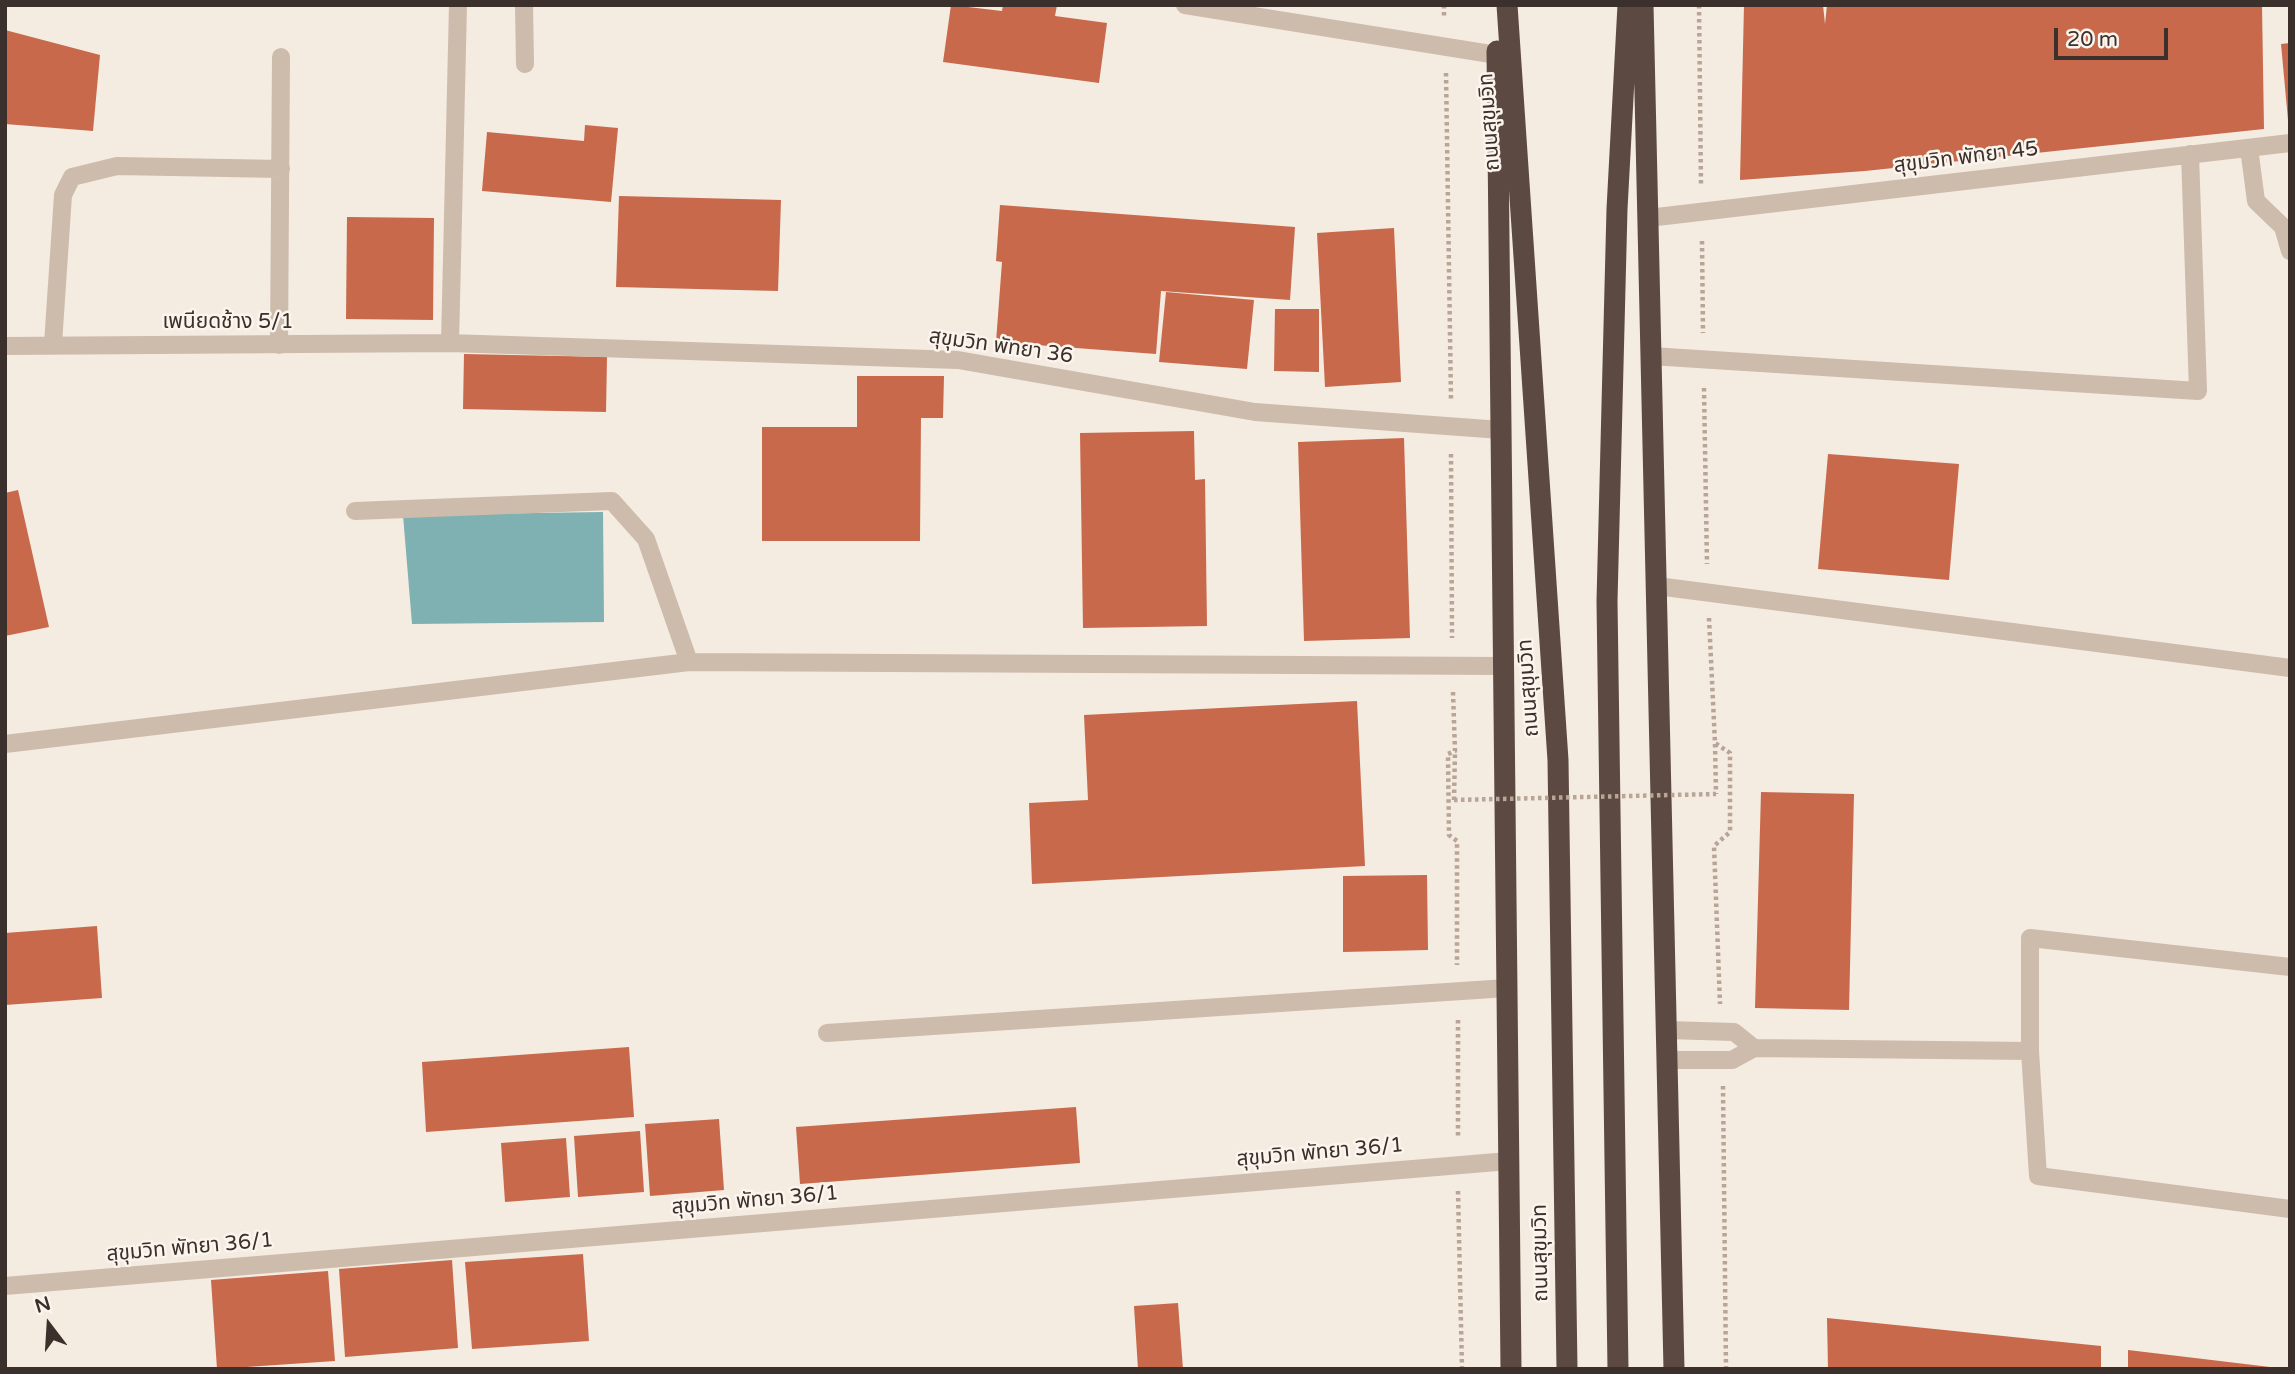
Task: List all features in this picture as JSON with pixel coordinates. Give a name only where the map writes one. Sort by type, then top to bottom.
[{"type":"highway","name":"ถนนสุขุมวิท","points":[[1496,5],[1511,1369]]},
{"type":"highway","name":"ถนนสุขุมวิท","points":[[1507,5],[1558,760],[1567,1369]]},
{"type":"highway","points":[[1618,1369],[1607,601],[1617,209],[1628,5]]},
{"type":"highway","points":[[1643,5],[1674,1369]]},
{"type":"street","points":[[450,343],[458,5]]},
{"type":"street","points":[[524,5],[525,64]]},
{"type":"street","points":[[1185,5],[1497,55]]},
{"type":"street","points":[[279,345],[281,57]]},
{"type":"street","name":"สุขุมวิท พัทยา 45","points":[[1648,218],[2290,143]]},
{"type":"street","points":[[2249,148],[2256,201],[2283,227],[2290,250]]},
{"type":"street","points":[[1651,356],[2198,391],[2190,154]]},
{"type":"street","points":[[52,344],[63,195],[72,177],[117,166],[281,169]]},
{"type":"street","name":"เพนียดช้าง 5/1","points":[[5,346],[450,343]]},
{"type":"street","name":"สุขุมวิท พัทยา 36","points":[[450,343],[958,360],[1255,412],[1501,430]]},
{"type":"street","points":[[355,511],[612,501],[646,539],[689,662]]},
{"type":"street","points":[[1657,586],[2290,668]]},
{"type":"street","points":[[5,744],[689,662],[1503,666]]},
{"type":"street","points":[[2290,967],[2030,938],[2030,1051],[2038,1176],[2290,1209]]},
{"type":"street","points":[[827,1033],[1507,988]]},
{"type":"street","points":[[1667,1030],[1734,1032],[1754,1048]]},
{"type":"street","points":[[1667,1060],[1732,1060],[1754,1048],[2030,1051]]},
{"type":"street","name":"สุขุมวิท พัทยา 36/1","points":[[5,1286],[1509,1161]]},
{"type":"path","points":[[1455,751],[1454,800],[1716,794],[1708,593],[1699,5]]},
{"type":"path","points":[[1715,743],[1730,753],[1730,832],[1714,846],[1721,1031]]},
{"type":"path","points":[[1722,1060],[1726,1369]]},
{"type":"water","points":[[603,512],[604,622],[412,624],[403,515]]},
{"type":"building","points":[[951,5],[1002,11],[1003,5],[1057,5],[1055,16],[1107,23],[1099,83],[943,62]]},
{"type":"building","points":[[1744,5],[1823,5],[1825,24],[1827,5],[2262,5],[2264,129],[1865,171],[1740,180]]},
{"type":"building","points":[[5,30],[100,55],[93,131],[5,124]]},
{"type":"building","points":[[2290,43],[2290,120],[2288,120],[2281,44]]},
{"type":"building","points":[[585,125],[618,128],[611,202],[482,191],[487,132],[584,141]]},
{"type":"building","points":[[619,196],[781,200],[778,291],[616,287]]},
{"type":"building","points":[[1000,205],[1295,227],[1290,300],[1161,291],[1156,354],[996,342],[1002,262],[996,261]]},
{"type":"building","points":[[347,217],[434,218],[433,320],[346,319]]},
{"type":"building","points":[[1394,228],[1401,382],[1325,387],[1317,233]]},
{"type":"building","points":[[1166,292],[1254,300],[1247,369],[1159,362]]},
{"type":"building","points":[[1275,309],[1319,309],[1319,372],[1274,371]]},
{"type":"building","points":[[464,354],[607,357],[606,412],[463,409]]},
{"type":"building","points":[[857,376],[944,376],[943,418],[921,418],[920,541],[762,541],[762,427],[857,427]]},
{"type":"building","points":[[1194,431],[1195,480],[1205,479],[1207,626],[1083,628],[1080,433]]},
{"type":"building","points":[[1404,438],[1410,638],[1304,641],[1298,442]]},
{"type":"building","points":[[1828,454],[1959,464],[1949,580],[1818,569]]},
{"type":"building","points":[[18,490],[49,627],[5,636],[5,493]]},
{"type":"building","points":[[1357,701],[1365,866],[1032,884],[1029,803],[1088,800],[1084,715]]},
{"type":"building","points":[[1761,792],[1854,794],[1849,1010],[1755,1008]]},
{"type":"building","points":[[1427,875],[1428,950],[1343,952],[1343,876]]},
{"type":"building","points":[[97,926],[102,998],[5,1005],[5,933]]},
{"type":"building","points":[[629,1047],[634,1117],[426,1132],[422,1062]]},
{"type":"building","points":[[1076,1107],[1080,1163],[800,1184],[796,1127]]},
{"type":"building","points":[[719,1119],[724,1190],[650,1196],[645,1124]]},
{"type":"building","points":[[640,1131],[644,1192],[578,1197],[574,1136]]},
{"type":"building","points":[[566,1138],[570,1197],[505,1202],[501,1143]]},
{"type":"building","points":[[583,1254],[589,1341],[472,1349],[465,1262]]},
{"type":"building","points":[[452,1260],[458,1348],[345,1357],[339,1269]]},
{"type":"building","points":[[328,1271],[335,1361],[217,1369],[211,1280]]},
{"type":"building","points":[[1178,1303],[1183,1369],[1138,1369],[1134,1306]]},
{"type":"building","points":[[1827,1318],[2101,1346],[2101,1369],[1828,1369]]},
{"type":"building","points":[[2128,1350],[2270,1367],[2270,1369],[2128,1369]]}]
